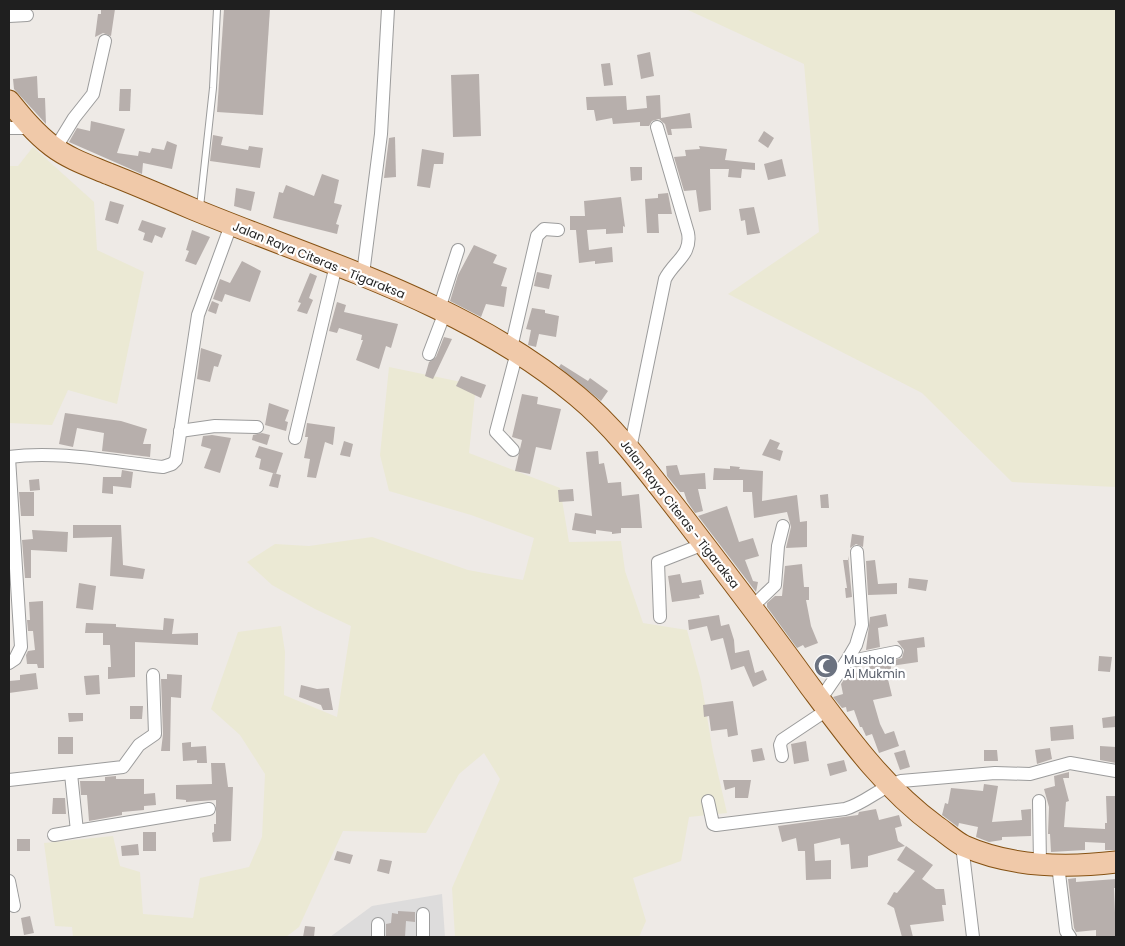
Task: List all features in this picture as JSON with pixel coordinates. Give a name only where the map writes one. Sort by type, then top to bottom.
[{"type":"main road","name":"Jalan Raya Citeras - Tigaraksa","points":[[9,101],[31,128],[56,149],[77,161],[231,225],[363,274],[442,311],[514,350],[578,397],[630,449],[752,607],[823,705],[887,785],[929,821],[962,845],[991,855],[1049,864],[1116,862]]},
{"type":"street","points":[[363,274],[381,134],[388,9]]},
{"type":"street","points":[[9,16],[27,15]]},
{"type":"street","points":[[56,149],[74,118],[93,94],[105,41]]},
{"type":"street","points":[[630,449],[668,273],[686,253],[689,244],[688,232],[657,127]]},
{"type":"street","points":[[9,128],[31,128]]},
{"type":"street","points":[[9,663],[15,659],[22,647],[9,458],[29,454],[50,455],[168,466],[176,460],[198,315],[231,225]]},
{"type":"street","points":[[513,450],[496,432],[537,236],[544,230],[558,230]]},
{"type":"street","points":[[429,354],[458,250]]},
{"type":"street","points":[[295,438],[336,265]]},
{"type":"street","points":[[180,431],[215,426],[257,427]]},
{"type":"street","points":[[752,607],[775,585],[778,546],[783,526]]},
{"type":"street","points":[[660,617],[658,562],[704,544]]},
{"type":"street","points":[[782,756],[780,746],[782,740],[823,705],[856,645],[862,625],[857,552]]},
{"type":"street","points":[[846,662],[896,652]]},
{"type":"street","points":[[9,780],[123,767],[139,745],[154,735],[153,675]]},
{"type":"street","points":[[708,801],[713,824],[716,825],[845,809],[859,804],[887,785],[901,781],[995,773],[1030,774],[1070,763],[1116,771]]},
{"type":"street","points":[[71,774],[77,832]]},
{"type":"street","points":[[1039,801],[1049,864],[1066,931],[1070,937]]},
{"type":"street","points":[[54,835],[209,809]]},
{"type":"street","points":[[962,845],[973,937]]},
{"type":"street","points":[[9,882],[14,906]]},
{"type":"street","points":[[422,937],[423,914]]},
{"type":"street","points":[[378,924],[378,937]]},
{"type":"lane","points":[[199,211],[213,88],[217,9]]},
{"type":"shaded area","points":[[686,9],[1116,9],[1116,487],[1012,482],[922,393],[728,294],[819,232],[804,64]]},
{"type":"shaded area","points":[[33,147],[94,202],[97,250],[144,272],[117,404],[68,390],[52,425],[9,423],[9,166],[18,166]]},
{"type":"shaded area","points":[[389,367],[476,385],[469,453],[560,488],[569,542],[621,541],[625,571],[643,623],[687,630],[701,681],[713,752],[727,813],[689,817],[681,861],[633,878],[646,921],[639,937],[455,937],[452,888],[500,779],[484,753],[459,774],[426,833],[343,831],[299,927],[286,937],[73,937],[72,927],[55,926],[44,843],[113,836],[120,866],[140,872],[143,914],[193,918],[200,878],[249,867],[262,837],[265,774],[240,735],[211,709],[238,632],[281,626],[285,652],[284,695],[337,717],[351,626],[272,585],[247,562],[275,544],[309,546],[372,537],[468,570],[523,580],[534,538],[471,515],[389,491],[380,455]]},
{"type":"shaded area","points":[[442,894],[445,937],[330,937],[372,906]]},
{"type":"building","points":[[101,9],[115,9],[111,36],[103,33],[95,37],[98,14],[101,14]]},
{"type":"building","points":[[224,9],[270,9],[263,115],[217,112]]},
{"type":"building","points":[[650,52],[654,76],[641,79],[637,55]]},
{"type":"building","points":[[610,63],[613,85],[604,86],[601,64]]},
{"type":"building","points":[[479,74],[481,136],[453,137],[451,75]]},
{"type":"building","points":[[37,76],[38,98],[45,98],[46,124],[14,89],[13,79]]},
{"type":"building","points":[[120,89],[131,89],[130,111],[119,111]]},
{"type":"building","points":[[660,95],[661,118],[690,113],[692,128],[671,129],[672,135],[668,135],[665,124],[659,119],[652,121],[649,126],[640,126],[640,122],[613,124],[612,118],[596,121],[594,110],[587,110],[586,97],[626,96],[627,110],[647,108],[646,96]]},
{"type":"building","points":[[91,121],[125,129],[117,153],[138,156],[139,151],[150,153],[152,148],[164,150],[167,141],[177,145],[172,169],[143,163],[142,174],[69,142],[77,128],[90,131]]},
{"type":"building","points":[[764,131],[774,138],[768,148],[758,141]]},
{"type":"building","points":[[213,135],[223,137],[221,145],[248,150],[249,146],[263,148],[260,168],[210,161]]},
{"type":"building","points":[[395,137],[396,177],[384,178],[389,138]]},
{"type":"building","points":[[699,146],[727,149],[725,160],[755,163],[755,170],[742,169],[741,178],[728,177],[729,169],[710,169],[711,210],[699,212],[696,190],[684,191],[674,157],[686,156],[685,150],[700,149]]},
{"type":"building","points":[[422,149],[444,153],[443,164],[434,164],[430,188],[417,186]]},
{"type":"building","points":[[782,159],[786,176],[768,180],[764,164]]},
{"type":"building","points":[[630,167],[642,167],[642,180],[631,181]]},
{"type":"building","points":[[322,174],[339,180],[334,203],[342,205],[336,224],[339,225],[337,234],[273,218],[279,192],[283,193],[286,185],[314,196]]},
{"type":"building","points":[[236,188],[255,192],[251,211],[234,206]]},
{"type":"building","points":[[668,193],[672,214],[658,214],[659,233],[647,233],[645,199],[658,198],[658,194]]},
{"type":"building","points":[[621,197],[625,227],[623,226],[623,233],[606,234],[606,229],[587,230],[589,250],[612,247],[613,262],[595,264],[595,261],[579,263],[576,230],[570,230],[570,216],[585,216],[584,201]]},
{"type":"building","points":[[110,201],[124,205],[118,224],[105,220]]},
{"type":"building","points":[[754,207],[760,233],[747,235],[745,220],[741,221],[739,209]]},
{"type":"building","points":[[142,220],[166,228],[162,238],[155,235],[152,243],[143,240],[145,233],[138,230]]},
{"type":"building","points":[[192,230],[210,237],[196,265],[185,261],[189,251],[186,250]]},
{"type":"building","points":[[474,245],[497,255],[493,263],[507,268],[501,286],[507,287],[504,307],[486,304],[481,317],[450,301],[458,275]]},
{"type":"building","points":[[242,261],[261,271],[250,302],[225,294],[222,302],[213,299],[220,279],[230,283]]},
{"type":"building","points":[[537,272],[552,275],[549,289],[534,286]]},
{"type":"building","points":[[310,273],[317,276],[309,298],[313,300],[307,314],[297,311],[301,303],[298,302]]},
{"type":"building","points":[[212,301],[219,304],[216,314],[208,311]]},
{"type":"building","points":[[337,302],[346,305],[344,312],[398,324],[391,348],[386,346],[379,369],[356,360],[363,340],[361,340],[362,335],[339,328],[337,333],[329,331]]},
{"type":"building","points":[[532,308],[545,310],[545,313],[559,316],[556,337],[539,334],[536,347],[528,345],[531,330],[526,329]]},
{"type":"building","points":[[444,337],[452,339],[433,379],[425,376],[429,362],[436,357]]},
{"type":"building","points":[[201,348],[222,355],[218,367],[214,366],[210,382],[197,379]]},
{"type":"building","points":[[561,364],[588,381],[590,378],[608,391],[601,401],[559,367]]},
{"type":"building","points":[[461,376],[486,385],[481,398],[456,386]]},
{"type":"building","points":[[522,394],[538,397],[537,404],[561,409],[551,450],[536,447],[530,474],[515,471],[522,440],[512,437]]},
{"type":"building","points":[[269,403],[289,410],[285,421],[288,422],[286,431],[265,425]]},
{"type":"building","points":[[65,413],[121,421],[147,429],[143,444],[151,444],[150,457],[102,451],[104,433],[77,428],[73,447],[59,444]]},
{"type":"building","points":[[307,423],[335,427],[333,445],[325,442],[316,478],[307,477],[310,459],[304,458],[308,437],[305,437]]},
{"type":"building","points":[[262,433],[270,435],[267,445],[252,440],[253,435]]},
{"type":"building","points":[[212,435],[231,438],[220,473],[204,468],[211,449],[201,446],[203,436]]},
{"type":"building","points":[[770,439],[780,443],[777,449],[783,451],[780,461],[762,455]]},
{"type":"building","points":[[344,441],[353,444],[350,457],[340,455]]},
{"type":"building","points":[[259,446],[283,453],[276,474],[259,469],[261,459],[255,457]]},
{"type":"building","points":[[598,451],[599,464],[604,463],[608,483],[621,482],[622,496],[639,494],[642,528],[621,528],[621,533],[612,534],[612,532],[596,530],[596,534],[572,530],[575,513],[592,516],[586,452]]},
{"type":"building","points":[[677,465],[680,475],[705,473],[706,489],[698,489],[703,511],[695,513],[687,501],[684,492],[680,492],[667,476],[666,466]]},
{"type":"building","points":[[730,466],[740,467],[739,469],[763,471],[762,501],[797,495],[800,522],[807,521],[807,547],[786,548],[791,527],[787,512],[754,518],[752,492],[743,492],[743,480],[713,480],[714,468],[730,469]]},
{"type":"building","points":[[122,470],[133,472],[131,488],[113,486],[113,494],[102,493],[103,477],[121,477]]},
{"type":"building","points":[[273,473],[281,475],[278,488],[269,486]]},
{"type":"building","points":[[39,479],[40,490],[30,491],[29,480]]},
{"type":"building","points":[[573,489],[574,501],[559,502],[558,490]]},
{"type":"building","points":[[19,492],[34,492],[34,516],[21,516]]},
{"type":"building","points":[[828,494],[829,508],[821,508],[820,495]]},
{"type":"building","points":[[727,506],[739,542],[753,538],[759,556],[745,560],[753,581],[758,582],[756,592],[698,516]]},
{"type":"building","points":[[73,525],[121,525],[123,565],[145,569],[143,579],[110,576],[112,537],[73,538]]},
{"type":"building","points":[[32,530],[68,532],[67,552],[31,550],[31,578],[25,578],[22,540],[33,539]]},
{"type":"building","points":[[852,534],[864,536],[863,547],[856,544],[850,548]]},
{"type":"building","points":[[843,560],[848,560],[852,597],[846,598],[845,588],[847,588]]},
{"type":"building","points":[[875,560],[878,584],[897,583],[897,594],[868,595],[866,561]]},
{"type":"building","points":[[802,564],[804,587],[809,587],[809,600],[806,600],[811,626],[818,643],[805,648],[803,645],[797,648],[767,607],[767,603],[775,596],[782,596],[785,566]]},
{"type":"building","points":[[680,574],[682,583],[701,580],[704,594],[699,595],[700,598],[672,602],[668,576]]},
{"type":"building","points":[[909,578],[928,580],[926,591],[908,588]]},
{"type":"building","points":[[79,583],[96,586],[93,610],[76,608]]},
{"type":"building","points":[[43,601],[44,668],[38,668],[37,664],[27,664],[26,655],[28,651],[35,650],[33,631],[28,631],[27,620],[30,620],[29,602]]},
{"type":"building","points":[[886,614],[888,626],[878,628],[880,647],[866,650],[870,617]]},
{"type":"building","points":[[719,615],[721,626],[729,624],[734,640],[735,653],[749,650],[755,673],[763,670],[767,680],[753,687],[744,666],[731,670],[723,638],[711,641],[707,626],[689,630],[688,620]]},
{"type":"building","points":[[164,618],[174,619],[172,634],[198,633],[198,645],[135,642],[135,677],[108,679],[108,667],[111,667],[110,645],[103,645],[103,633],[85,633],[86,623],[116,624],[116,627],[163,630]]},
{"type":"building","points":[[924,637],[925,647],[917,648],[918,662],[891,666],[891,670],[886,671],[892,696],[873,700],[885,734],[894,731],[899,746],[879,753],[872,734],[866,736],[862,727],[860,727],[854,710],[847,712],[846,707],[842,708],[833,697],[843,694],[841,684],[845,678],[851,677],[850,674],[870,670],[869,666],[902,658],[904,650],[897,641]]},
{"type":"building","points":[[1099,656],[1112,657],[1110,672],[1098,671]]},
{"type":"building","points":[[36,673],[38,689],[9,693],[9,681],[20,680],[20,675]]},
{"type":"building","points":[[167,674],[182,675],[181,698],[171,697],[170,751],[161,751],[163,734],[161,679],[167,679]]},
{"type":"building","points":[[99,675],[100,694],[86,695],[84,676]]},
{"type":"building","points":[[301,685],[317,689],[329,688],[333,710],[323,710],[321,705],[299,697]]},
{"type":"building","points":[[733,701],[738,735],[728,737],[727,729],[711,731],[709,716],[704,717],[703,705]]},
{"type":"building","points":[[130,706],[143,706],[142,719],[130,719]]},
{"type":"building","points":[[68,713],[83,713],[83,721],[69,722]]},
{"type":"building","points":[[1116,716],[1116,727],[1103,728],[1102,718]]},
{"type":"building","points":[[1073,725],[1074,739],[1051,741],[1050,727]]},
{"type":"building","points":[[58,737],[73,737],[73,754],[58,754]]},
{"type":"building","points":[[806,741],[809,761],[794,764],[791,744]]},
{"type":"building","points":[[191,742],[191,747],[206,746],[207,763],[197,763],[197,760],[183,761],[182,743]]},
{"type":"building","points":[[1100,746],[1116,747],[1116,763],[1100,760]]},
{"type":"building","points":[[762,748],[765,760],[753,762],[751,750]]},
{"type":"building","points":[[1050,748],[1052,759],[1037,764],[1035,750]]},
{"type":"building","points":[[905,750],[910,767],[900,770],[894,753]]},
{"type":"building","points":[[984,750],[997,750],[998,761],[984,761]]},
{"type":"building","points":[[844,760],[847,771],[830,776],[827,764]]},
{"type":"building","points":[[211,763],[225,763],[228,787],[233,787],[231,841],[213,842],[212,833],[214,832],[214,824],[216,824],[216,800],[186,802],[186,800],[176,799],[176,785],[212,784]]},
{"type":"building","points":[[1069,772],[1069,778],[1063,778],[1069,801],[1066,802],[1064,827],[1105,829],[1105,823],[1107,823],[1106,796],[1116,796],[1115,850],[1105,850],[1105,843],[1085,842],[1085,850],[1051,852],[1050,834],[1048,834],[1049,807],[1044,789],[1055,786],[1054,776]]},
{"type":"building","points":[[116,776],[116,779],[144,779],[144,794],[155,793],[156,805],[144,806],[144,810],[122,812],[122,815],[89,821],[87,795],[81,795],[80,781],[105,781],[105,777]]},
{"type":"building","points":[[723,780],[751,780],[748,798],[735,798],[735,787],[725,790]]},
{"type":"building","points":[[984,784],[998,786],[992,822],[1022,820],[1021,810],[1031,809],[1031,836],[1002,837],[1002,840],[989,842],[976,837],[978,827],[959,823],[958,827],[942,815],[945,803],[948,804],[951,788],[983,791]]},
{"type":"building","points":[[53,798],[65,798],[66,814],[52,814]]},
{"type":"building","points":[[876,809],[879,820],[899,815],[902,826],[895,828],[898,841],[905,846],[868,856],[868,867],[851,869],[849,844],[841,845],[840,838],[814,844],[815,861],[831,860],[831,879],[806,880],[805,851],[798,851],[796,838],[782,842],[778,826],[858,815],[859,812]]},
{"type":"building","points":[[143,832],[156,832],[156,851],[143,851]]},
{"type":"building","points":[[17,839],[30,839],[30,851],[17,851]]},
{"type":"building","points":[[138,844],[139,855],[122,856],[121,846]]},
{"type":"building","points":[[906,846],[933,865],[922,879],[936,889],[944,889],[946,905],[942,905],[944,921],[910,925],[913,937],[902,937],[894,908],[887,904],[894,892],[897,893],[915,871],[897,860]]},
{"type":"building","points":[[337,851],[353,855],[350,864],[334,860]]},
{"type":"building","points":[[380,859],[392,861],[389,874],[377,871]]},
{"type":"building","points":[[1076,878],[1076,882],[1116,879],[1116,888],[1114,888],[1116,937],[1096,937],[1096,930],[1076,932],[1068,879]]},
{"type":"building","points":[[398,911],[415,912],[415,922],[406,921],[405,937],[386,937],[386,924],[391,923],[392,913],[398,914]]},
{"type":"building","points":[[30,916],[34,933],[24,935],[21,918]]},
{"type":"building","points":[[305,926],[315,927],[314,937],[303,937]]},
{"type":"place","name":"Mushola Al Mukmin","points":[[826,666]]}]
